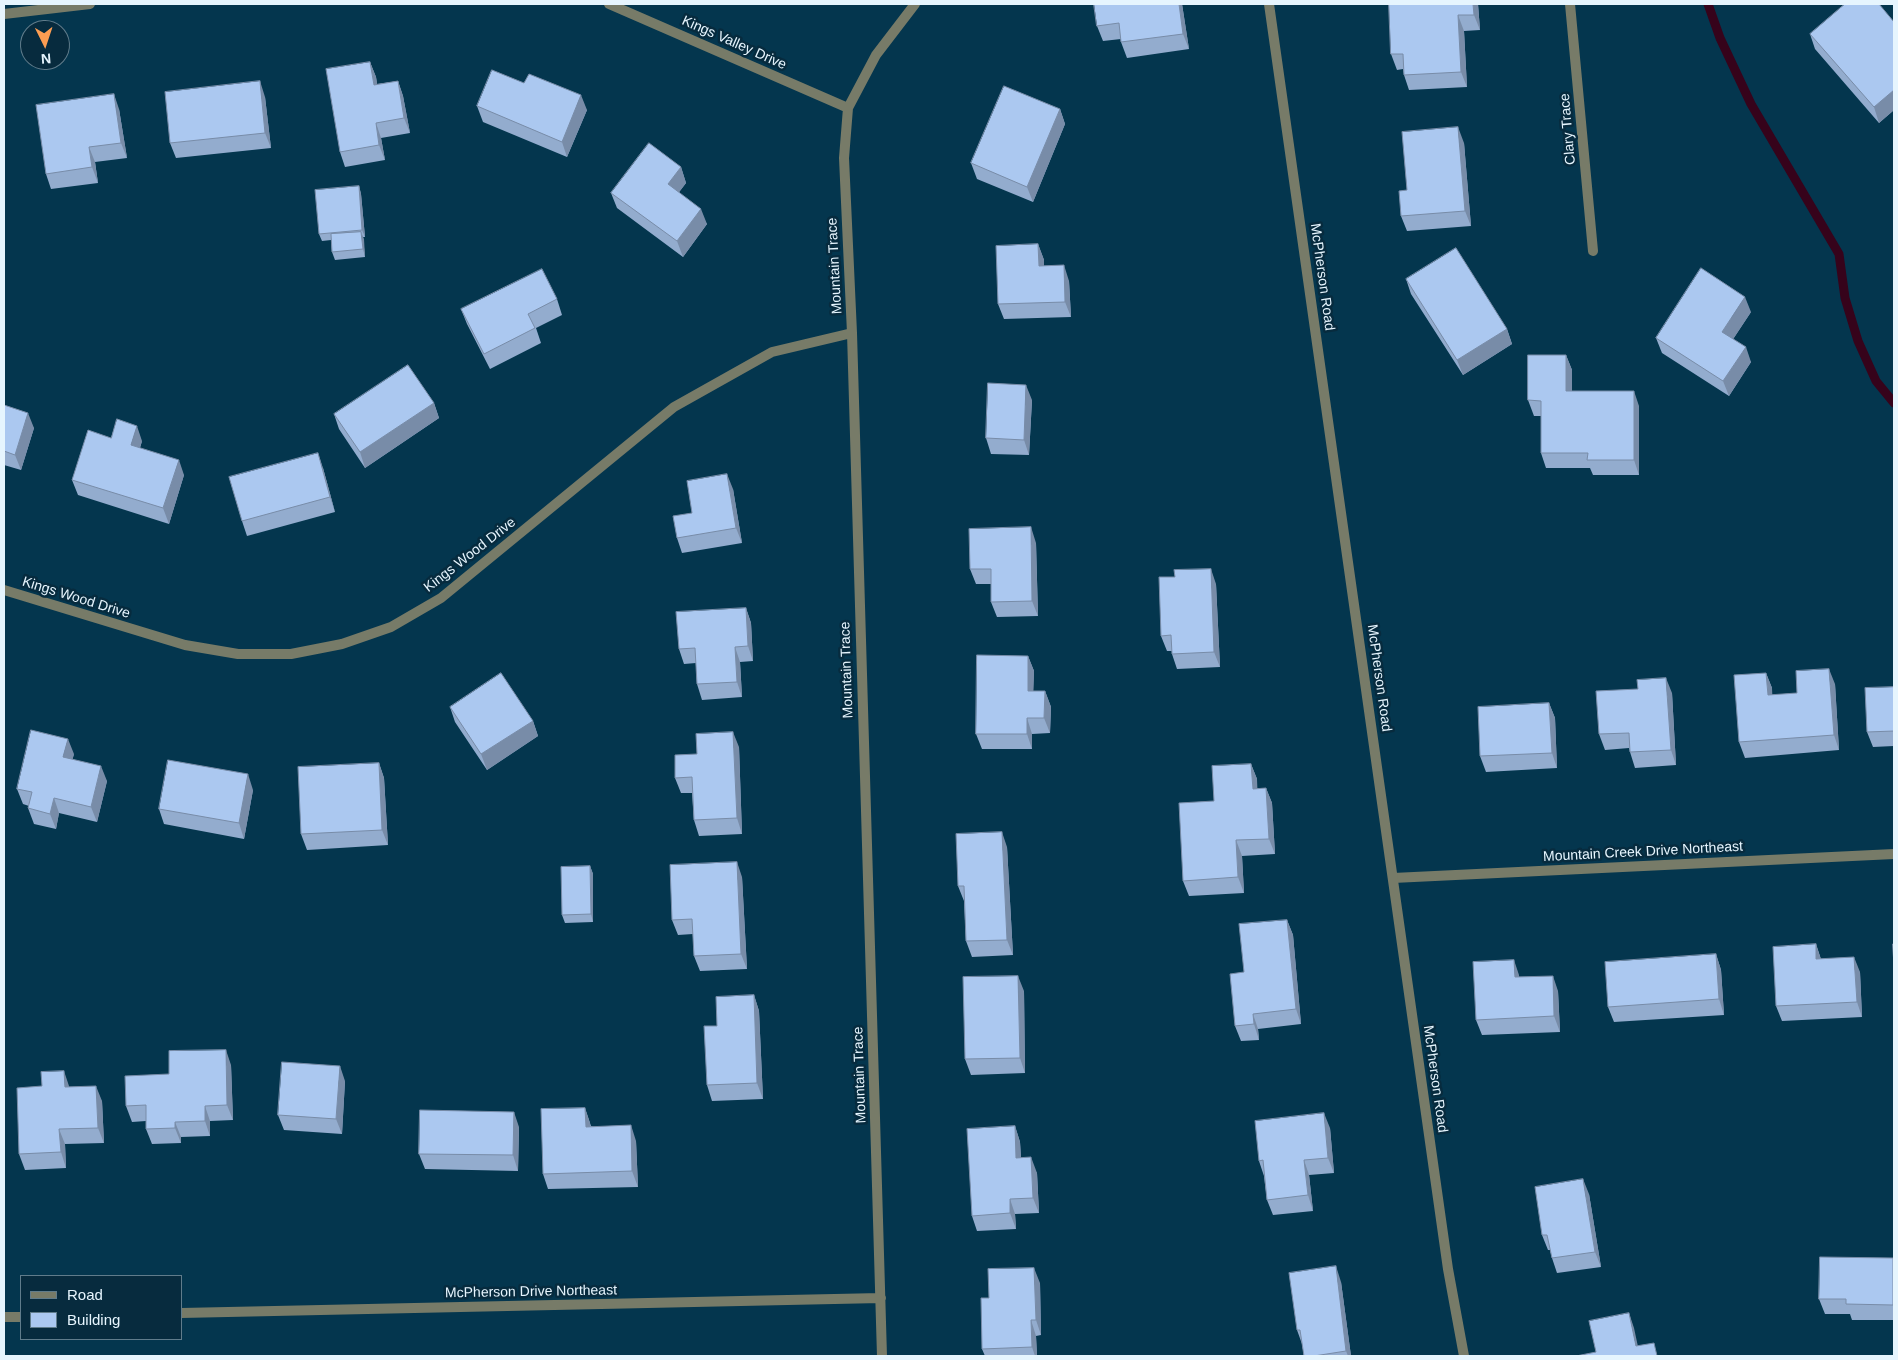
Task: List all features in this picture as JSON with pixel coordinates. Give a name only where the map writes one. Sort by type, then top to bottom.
[{"type":"street","points":[[4,14],[90,4]]},
{"type":"street","name":"Kings Valley Drive","points":[[609,4],[848,108]]},
{"type":"street","name":"Mountain Trace","points":[[882,1356],[852,333],[844,158],[848,108],[876,56],[915,4]]},
{"type":"street","name":"McPherson Road","points":[[1269,4],[1448,1269],[1464,1356]]},
{"type":"street","name":"Clary Trace","points":[[1570,4],[1593,251]]},
{"type":"street","name":"Kings Wood Drive","points":[[4,590],[185,645],[238,654],[291,654],[342,644],[391,627],[441,598],[674,407],[772,352],[852,333]]},
{"type":"street","name":"Mountain Creek Drive Northeast","points":[[1393,878],[1894,854]]},
{"type":"street","name":"McPherson Drive Northeast","points":[[182,1313],[881,1298]]},
{"type":"street","points":[[4,1317],[20,1317]]},
{"type":"building","points":[[1094,4],[1179,4],[1183,34],[1121,42],[1119,23],[1097,26]]},
{"type":"building","points":[[1389,4],[1473,4],[1474,15],[1458,15],[1461,72],[1404,75],[1403,54],[1391,54]]},
{"type":"building","points":[[1845,4],[1879,4],[1894,22],[1894,90],[1874,107],[1810,34]]},
{"type":"building","points":[[370,62],[374,85],[398,81],[404,118],[376,123],[379,145],[340,152],[326,69]]},
{"type":"building","points":[[492,70],[524,83],[529,74],[581,95],[562,142],[477,106]]},
{"type":"building","points":[[260,81],[265,133],[170,143],[165,92]]},
{"type":"building","points":[[1004,86],[1060,109],[1027,187],[971,163]]},
{"type":"building","points":[[114,94],[121,143],[89,147],[92,167],[46,174],[36,105]]},
{"type":"building","points":[[1458,127],[1465,211],[1401,216],[1399,191],[1407,190],[1402,132]]},
{"type":"building","points":[[649,143],[681,167],[668,184],[701,209],[677,241],[611,193]]},
{"type":"building","points":[[359,186],[362,230],[319,234],[315,190]]},
{"type":"building","points":[[361,232],[363,249],[332,252],[331,234]]},
{"type":"building","points":[[1038,244],[1039,266],[1064,265],[1065,302],[998,304],[996,246]]},
{"type":"building","points":[[1456,248],[1507,329],[1457,360],[1406,279]]},
{"type":"building","points":[[1701,268],[1745,297],[1722,332],[1746,347],[1723,381],[1656,338]]},
{"type":"building","points":[[542,269],[557,299],[528,314],[535,328],[484,354],[461,309]]},
{"type":"building","points":[[1528,355],[1566,355],[1566,391],[1634,391],[1634,460],[1587,460],[1588,453],[1541,453],[1541,401],[1528,400]]},
{"type":"building","points":[[408,365],[434,403],[360,452],[334,414]]},
{"type":"building","points":[[988,383],[1026,385],[1024,440],[986,438]]},
{"type":"building","points":[[4,405],[28,413],[15,455],[4,451]]},
{"type":"building","points":[[117,419],[137,426],[131,445],[179,460],[163,508],[72,480],[88,430],[111,438]]},
{"type":"building","points":[[318,453],[330,497],[242,521],[229,477]]},
{"type":"building","points":[[727,474],[736,528],[677,538],[673,516],[692,513],[687,481]]},
{"type":"building","points":[[1031,527],[1032,601],[991,602],[991,569],[970,569],[969,529]]},
{"type":"building","points":[[1211,569],[1214,652],[1172,654],[1171,635],[1161,636],[1159,577],[1175,577],[1174,570]]},
{"type":"building","points":[[746,608],[748,646],[735,647],[737,682],[697,684],[695,648],[679,649],[676,612]]},
{"type":"building","points":[[977,655],[1028,656],[1028,691],[1045,691],[1044,718],[1027,718],[1027,734],[976,734]]},
{"type":"building","points":[[1829,669],[1834,735],[1739,742],[1734,675],[1766,673],[1768,695],[1797,693],[1796,671]]},
{"type":"building","points":[[501,673],[533,721],[481,754],[450,707]]},
{"type":"building","points":[[1666,678],[1671,750],[1630,752],[1629,733],[1599,734],[1596,691],[1638,689],[1637,680]]},
{"type":"building","points":[[1894,687],[1894,731],[1867,732],[1865,688]]},
{"type":"building","points":[[1549,703],[1552,753],[1480,756],[1478,707]]},
{"type":"building","points":[[31,730],[68,739],[63,757],[101,766],[91,807],[54,798],[50,814],[28,808],[32,792],[17,789]]},
{"type":"building","points":[[733,732],[737,818],[694,820],[692,777],[675,778],[675,755],[697,754],[696,734]]},
{"type":"building","points":[[168,760],[248,774],[239,823],[159,809]]},
{"type":"building","points":[[379,763],[382,830],[301,834],[298,767]]},
{"type":"building","points":[[1251,764],[1253,789],[1266,788],[1269,839],[1236,840],[1238,877],[1183,881],[1179,803],[1214,801],[1212,766]]},
{"type":"building","points":[[1002,832],[1007,940],[966,941],[964,886],[958,886],[956,834]]},
{"type":"building","points":[[737,862],[741,954],[694,956],[692,919],[672,920],[670,865]]},
{"type":"building","points":[[590,866],[591,914],[562,915],[561,867]]},
{"type":"building","points":[[1287,920],[1296,1009],[1253,1014],[1254,1024],[1235,1026],[1230,974],[1244,972],[1239,924]]},
{"type":"building","points":[[1816,944],[1816,959],[1854,957],[1857,1002],[1776,1006],[1773,947]]},
{"type":"building","points":[[1716,954],[1719,999],[1608,1007],[1605,962]]},
{"type":"building","points":[[1514,960],[1515,977],[1553,976],[1554,1016],[1476,1020],[1473,962]]},
{"type":"building","points":[[1018,976],[1020,1058],[965,1059],[963,977]]},
{"type":"building","points":[[754,995],[757,1083],[707,1085],[704,1026],[717,1026],[716,997]]},
{"type":"building","points":[[226,1050],[227,1105],[205,1106],[205,1121],[175,1122],[175,1128],[146,1129],[146,1105],[126,1106],[125,1076],[169,1074],[169,1051]]},
{"type":"building","points":[[282,1062],[340,1066],[336,1119],[278,1115]]},
{"type":"building","points":[[64,1071],[65,1087],[96,1086],[98,1128],[59,1129],[61,1152],[19,1154],[17,1088],[42,1086],[41,1072]]},
{"type":"building","points":[[585,1108],[586,1127],[631,1125],[632,1171],[543,1174],[541,1109]]},
{"type":"building","points":[[420,1110],[514,1112],[513,1155],[419,1154]]},
{"type":"building","points":[[1324,1113],[1328,1158],[1304,1160],[1308,1195],[1267,1200],[1263,1160],[1259,1161],[1255,1121]]},
{"type":"building","points":[[1015,1126],[1016,1158],[1031,1157],[1033,1198],[1010,1199],[1010,1213],[972,1216],[967,1129]]},
{"type":"building","points":[[1583,1179],[1595,1252],[1552,1258],[1547,1235],[1542,1235],[1535,1187]]},
{"type":"building","points":[[1820,1257],[1893,1258],[1893,1305],[1846,1304],[1846,1299],[1819,1299]]},
{"type":"building","points":[[1336,1266],[1346,1351],[1304,1356],[1300,1330],[1297,1330],[1289,1273]]},
{"type":"building","points":[[1034,1268],[1036,1320],[1031,1320],[1032,1347],[982,1349],[981,1298],[989,1298],[988,1269]]},
{"type":"building","points":[[1629,1313],[1636,1346],[1654,1343],[1657,1356],[1576,1356],[1596,1352],[1589,1321]]},
{"type":"waterway","points":[[1708,4],[1720,38],[1751,104],[1839,254],[1845,298],[1858,341],[1876,381],[1894,403]]}]
